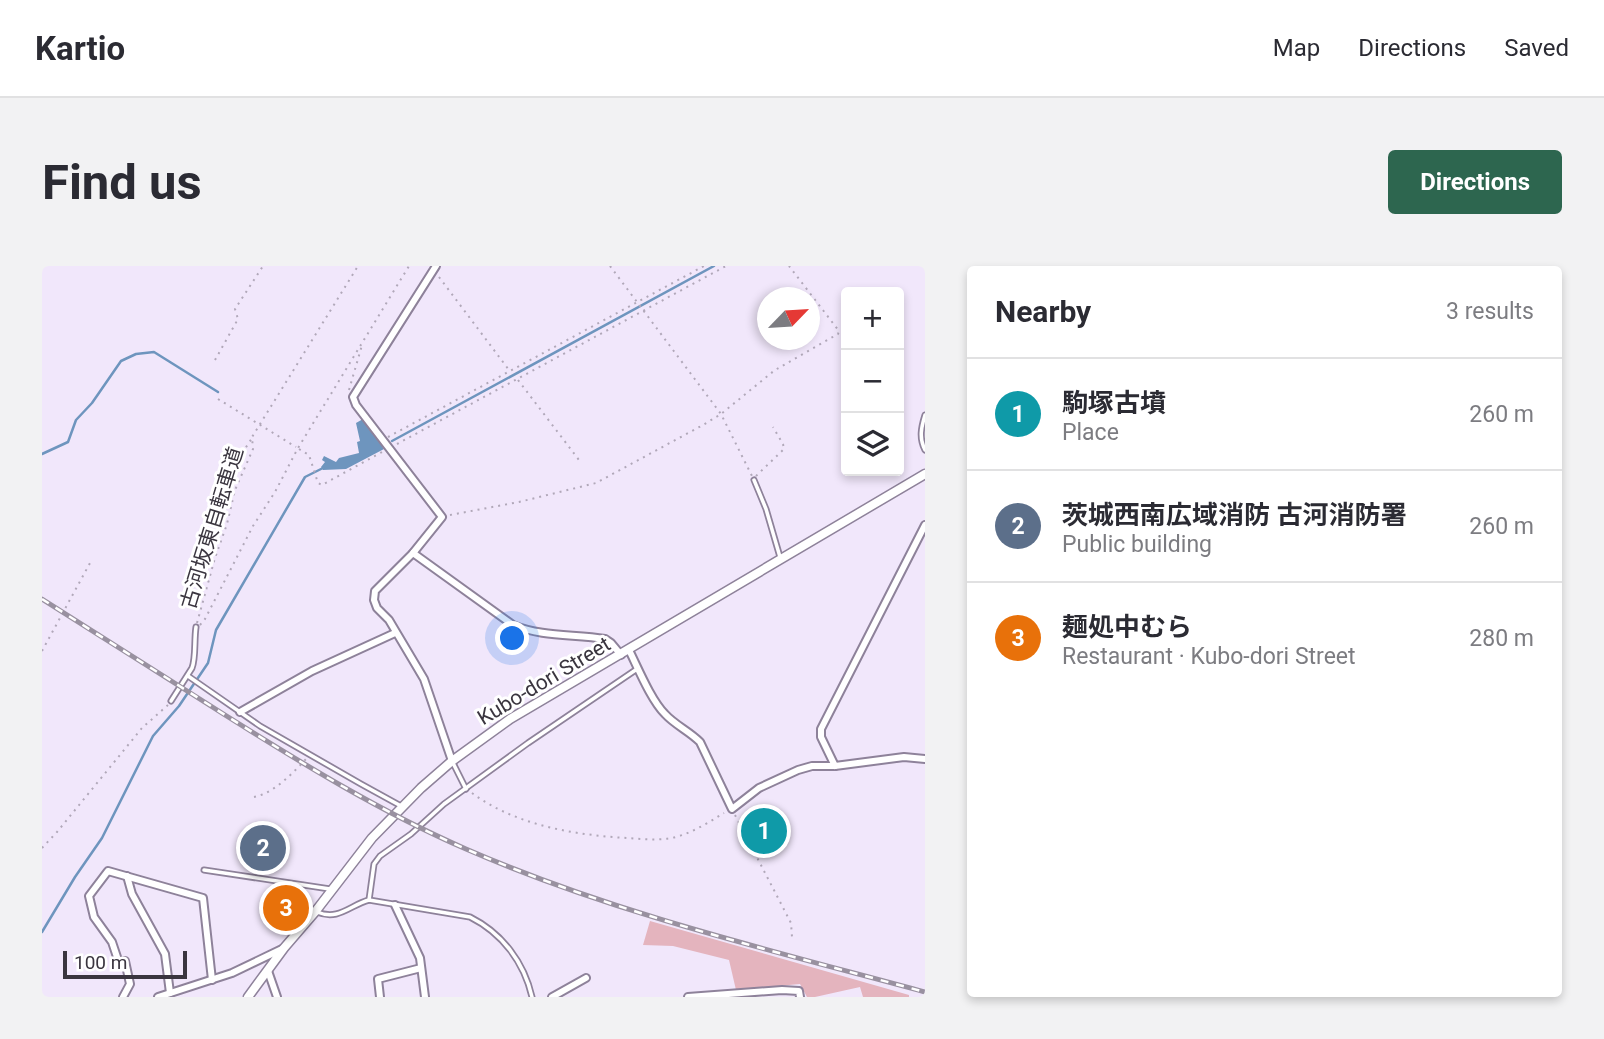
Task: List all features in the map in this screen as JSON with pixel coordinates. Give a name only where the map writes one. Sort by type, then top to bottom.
[{"type":"street","points":[[434,268],[352,397],[443,517],[414,553],[375,591],[374,600],[424,679],[452,761]]},
{"type":"street","name":"Kubo-dori Street","points":[[248,997],[372,838],[452,761],[510,719],[925,474]]},
{"type":"street","points":[[835,766],[821,737],[821,729],[925,525]]},
{"type":"street","points":[[414,553],[513,625],[538,633],[605,639],[625,652],[662,711],[700,742],[732,808],[759,788],[811,766],[835,766],[904,757],[925,759]]},
{"type":"street","points":[[240,712],[312,671],[395,633]]},
{"type":"street","points":[[123,997],[130,984],[125,961],[119,963],[112,942],[94,916],[89,896],[108,871],[203,898],[212,980]]},
{"type":"street","points":[[127,876],[132,894],[165,954],[170,993]]},
{"type":"street","points":[[395,905],[420,957],[425,997]]},
{"type":"street","points":[[158,997],[232,973],[284,948]]},
{"type":"street","points":[[380,997],[378,979],[421,968]]},
{"type":"street","points":[[268,971],[277,997]]},
{"type":"street","points":[[552,997],[586,978]]},
{"type":"street","points":[[688,997],[782,990],[799,991],[800,997]]},
{"type":"lane","points":[[925,415],[921,441],[925,450]]},
{"type":"lane","points":[[754,480],[781,559]]},
{"type":"lane","points":[[171,701],[189,677],[194,663],[196,627]]},
{"type":"lane","points":[[369,900],[374,864],[380,856],[411,834],[444,804],[527,743],[637,669]]},
{"type":"lane","points":[[189,677],[310,755],[403,807]]},
{"type":"lane","points":[[452,761],[466,789]]},
{"type":"lane","points":[[204,870],[333,889]]},
{"type":"lane","points":[[316,912],[333,915],[346,912],[369,900],[470,917],[484,924],[516,957],[532,997]]},
{"type":"path","points":[[215,360],[238,319],[235,309],[263,266]]},
{"type":"path","name":"古河坂東自転車道","points":[[213,491],[219,489],[227,478],[358,266]]},
{"type":"path","points":[[196,627],[205,619],[253,526],[298,448],[409,266]]},
{"type":"path","points":[[610,266],[721,414],[754,480]]},
{"type":"path","points":[[383,440],[704,266]]},
{"type":"path","points":[[218,399],[309,455],[318,483],[322,485],[726,266]]},
{"type":"path","points":[[443,517],[596,483],[721,414],[775,370],[838,334],[839,331],[789,266]]},
{"type":"path","points":[[434,268],[510,371]]},
{"type":"path","points":[[352,397],[349,389],[362,342]]},
{"type":"path","points":[[517,379],[579,460]]},
{"type":"path","points":[[754,480],[757,474],[785,449],[773,427]]},
{"type":"path","name":"古河坂東自転車道","points":[[196,627],[228,524],[235,490],[253,449],[252,437]]},
{"type":"path","points":[[42,651],[90,563]]},
{"type":"path","points":[[42,848],[142,728],[171,701]]},
{"type":"path","points":[[254,797],[279,785],[310,755]]},
{"type":"path","points":[[466,789],[505,813],[534,823],[601,837],[652,840],[674,837],[695,830],[732,808],[791,923],[792,937]]},
{"type":"shaded area","points":[[650,921],[909,997],[863,997],[860,987],[807,997],[800,984],[736,990],[729,960],[673,946],[643,945]]},
{"type":"water","points":[[363,419],[384,449],[346,469],[323,470],[321,467],[325,462],[322,460],[324,456],[336,462],[339,458],[359,453],[357,442],[360,441],[356,423]]},
{"type":"waterway","points":[[392,441],[714,266]]},
{"type":"waterway","points":[[42,454],[68,442],[76,420],[92,403],[121,361],[136,354],[154,352],[218,392]]},
{"type":"waterway","points":[[42,932],[102,838],[153,736],[179,706],[208,663],[216,630],[305,477],[323,468]]},
{"type":"railway","points":[[42,599],[313,769],[434,835],[522,872],[635,911],[925,992]]},
{"type":"place","name":"駒塚古墳","points":[[764,831]]},
{"type":"place","name":"茨城西南広域消防 古河消防署","points":[[263,848]]},
{"type":"place","name":"麺処中むら","points":[[286,908]]}]
